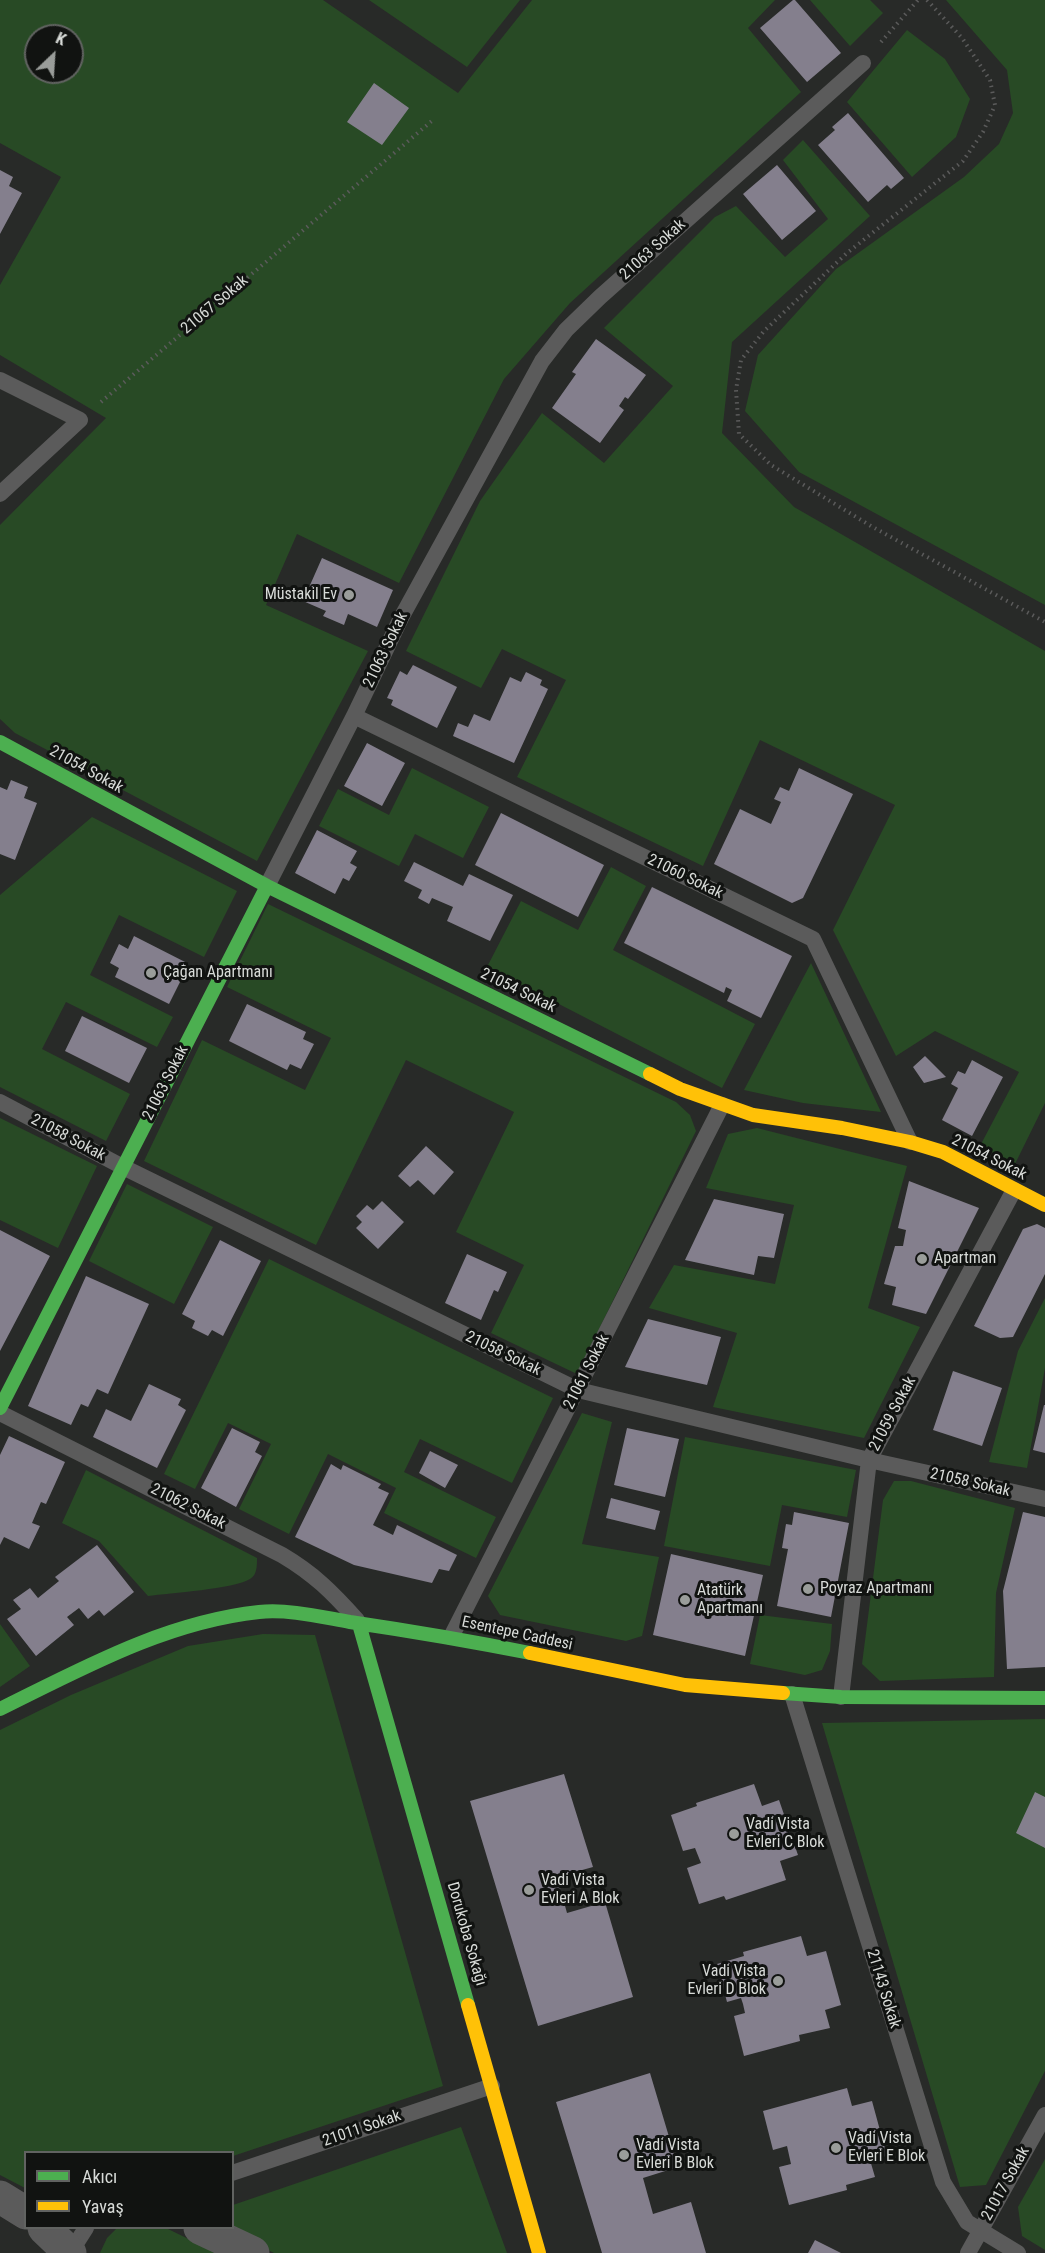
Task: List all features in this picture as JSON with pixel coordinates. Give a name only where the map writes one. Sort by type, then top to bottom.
[{"type":"street","name":"21054 Sokak","points":[[0,742],[267,886],[680,1089],[753,1115],[842,1128],[910,1142],[943,1152],[1045,1205]]},
{"type":"street","name":"21063 Sokak","points":[[0,1408],[267,886]]},
{"type":"street","name":"Esentepe Caddesi","points":[[0,1709],[114,1653],[186,1626],[261,1612],[306,1615],[451,1637],[685,1685],[841,1697],[1045,1698]]},
{"type":"street","name":"Dorukoba Sokağı","points":[[359,1624],[539,2253]]},
{"type":"street","points":[[0,2195],[24,2199]]},
{"type":"street","points":[[0,2195],[24,2212]]},
{"type":"street","points":[[45,2229],[70,2253]]},
{"type":"street","points":[[202,2229],[253,2253]]},
{"type":"lane","name":"21063 Sokak","points":[[267,886],[401,618],[542,361],[566,330],[600,297],[863,63]]},
{"type":"lane","points":[[0,380],[80,420],[0,494]]},
{"type":"lane","name":"21060 Sokak","points":[[354,716],[813,939],[910,1142]]},
{"type":"lane","name":"21058 Sokak","points":[[0,1102],[123,1167],[578,1390],[869,1460],[1045,1499]]},
{"type":"lane","name":"21061 Sokak","points":[[451,1637],[722,1105]]},
{"type":"lane","name":"21059 Sokak","points":[[841,1697],[869,1460],[1014,1190]]},
{"type":"lane","name":"21062 Sokak","points":[[0,1413],[297,1564],[332,1591],[359,1624]]},
{"type":"lane","name":"21143 Sokak","points":[[792,1694],[943,2182],[967,2222],[1018,2253]]},
{"type":"lane","name":"21011 Sokak","points":[[234,2172],[492,2086]]},
{"type":"lane","name":"21017 Sokak","points":[[968,2253],[1045,2115]]},
{"type":"lane","points":[[70,2253],[85,2229]]},
{"type":"path","points":[[863,63],[918,0]]},
{"type":"path","points":[[927,0],[962,38],[990,80],[995,105],[983,132],[963,161],[847,253],[764,331],[741,360],[736,390],[739,434],[771,465],[871,526],[1045,622]]},
{"type":"path","name":"21067 Sokak","points":[[80,420],[433,120]]},
{"type":"green space","points":[[0,0],[323,0],[458,93],[532,0],[775,0],[748,28],[801,92],[570,303],[504,379],[399,583],[297,534],[266,605],[368,651],[257,861],[15,733],[0,719],[0,525],[106,418],[0,355],[0,285],[61,177],[0,143]]},
{"type":"green space","points":[[369,0],[520,0],[467,67]]},
{"type":"green space","points":[[810,0],[870,0],[883,13],[850,46]]},
{"type":"green space","points":[[946,0],[1045,0],[1045,605],[799,472],[745,411],[758,355],[836,269],[964,177],[999,144],[1013,113],[1007,70]]},
{"type":"green space","points":[[907,30],[945,59],[970,99],[956,137],[912,177],[847,102]]},
{"type":"green space","points":[[803,140],[870,216],[732,342],[722,433],[794,507],[1045,651],[1045,1103],[1015,1164],[980,1146],[1019,1072],[935,1031],[896,1056],[833,930],[895,805],[760,740],[703,866],[517,777],[566,680],[502,649],[481,688],[406,651],[480,501],[542,413],[604,463],[673,386],[604,328],[715,217],[736,206],[785,257],[828,219],[783,160]]},
{"type":"green space","points":[[412,768],[489,807],[463,858],[415,834],[399,866],[319,826],[338,789],[389,815]]},
{"type":"green space","points":[[92,817],[237,891],[204,957],[119,915],[90,975],[173,1017],[157,1047],[66,1002],[42,1049],[130,1094],[106,1141],[0,1087],[0,895]]},
{"type":"green space","points":[[611,867],[646,886],[613,950],[755,1024],[722,1088],[487,967],[521,901],[578,930]]},
{"type":"green space","points":[[268,904],[676,1102],[690,1115],[696,1131],[577,1374],[491,1333],[524,1265],[456,1232],[514,1112],[406,1060],[316,1245],[144,1161],[202,1040],[305,1090],[331,1038],[227,987]]},
{"type":"green space","points":[[811,963],[881,1112],[803,1103],[744,1090]]},
{"type":"green space","points":[[0,1118],[97,1166],[58,1248],[0,1220]]},
{"type":"green space","points":[[757,1128],[907,1166],[868,1308],[920,1327],[864,1438],[713,1407],[737,1333],[649,1308],[674,1265],[775,1284],[794,1205],[706,1188],[728,1134]]},
{"type":"green space","points":[[127,1184],[213,1227],[174,1304],[89,1261]]},
{"type":"green space","points":[[269,1259],[553,1398],[512,1483],[420,1439],[404,1472],[496,1517],[476,1558],[384,1513],[396,1488],[328,1454],[289,1534],[239,1509],[271,1444],[228,1423],[195,1489],[164,1474]]},
{"type":"green space","points":[[1045,1298],[1045,1368],[1027,1468],[989,1462],[1018,1351]]},
{"type":"green space","points":[[582,1413],[612,1422],[582,1544],[659,1557],[642,1636],[626,1641],[500,1615],[488,1596]]},
{"type":"green space","points":[[685,1437],[856,1470],[847,1517],[782,1505],[770,1566],[664,1546]]},
{"type":"green space","points":[[86,1470],[257,1558],[254,1575],[250,1579],[230,1585],[148,1596],[99,1541],[62,1523]]},
{"type":"green space","points":[[894,1481],[911,1481],[1015,1508],[996,1593],[994,1677],[880,1681],[862,1664],[883,1500]]},
{"type":"green space","points":[[760,1615],[832,1624],[830,1651],[822,1670],[805,1675],[750,1664]]},
{"type":"green space","points":[[0,1624],[30,1666],[0,1687]]},
{"type":"green space","points":[[263,1634],[315,1635],[443,2086],[234,2156],[234,2151],[24,2151],[24,2187],[0,2175],[0,1730],[71,1695],[188,1646]]},
{"type":"green space","points":[[1045,1719],[1045,2071],[986,2185],[960,2187],[822,1723]]},
{"type":"green space","points":[[461,2127],[507,2253],[274,2253],[227,2229],[234,2229],[234,2205]]},
{"type":"green space","points":[[1045,2159],[1045,2250],[1022,2236],[1018,2207]]},
{"type":"green space","points":[[116,2229],[168,2229],[217,2253],[100,2253],[107,2238]]},
{"type":"building","points":[[793,0],[841,53],[807,82],[760,28]]},
{"type":"building","points":[[374,83],[409,108],[382,145],[347,122]]},
{"type":"building","points":[[848,113],[904,178],[891,189],[887,185],[868,202],[818,145],[835,130],[832,127]]},
{"type":"building","points":[[777,165],[816,211],[782,240],[743,194]]},
{"type":"building","points":[[0,170],[13,177],[9,186],[22,193],[0,234]]},
{"type":"building","points":[[596,339],[646,375],[628,399],[625,397],[619,406],[624,410],[600,443],[552,408],[576,374],[572,372]]},
{"type":"building","name":"Müstakil Ev","points":[[322,558],[393,590],[377,627],[348,614],[344,625],[323,616],[326,611],[303,601]]},
{"type":"building","points":[[413,665],[457,687],[437,728],[391,705],[393,700],[387,698],[400,671],[407,675]]},
{"type":"building","points":[[526,672],[542,680],[540,685],[548,689],[514,763],[453,736],[458,723],[468,727],[474,714],[490,721],[510,677],[521,682]]},
{"type":"building","points":[[367,743],[405,763],[382,806],[344,786]]},
{"type":"building","points":[[799,768],[853,794],[803,898],[792,903],[714,864],[740,809],[771,824],[781,802],[774,799],[780,787],[789,791]]},
{"type":"building","points":[[11,780],[28,787],[24,798],[37,803],[15,860],[0,854],[0,787],[7,790]]},
{"type":"building","points":[[501,813],[604,865],[578,917],[475,865]]},
{"type":"building","points":[[317,830],[357,851],[350,863],[357,867],[349,881],[343,878],[335,894],[295,873]]},
{"type":"building","points":[[414,862],[463,886],[469,874],[513,895],[490,941],[447,921],[453,907],[432,898],[429,904],[418,898],[422,890],[404,881]]},
{"type":"building","points":[[652,887],[792,956],[761,1018],[727,1001],[732,990],[726,987],[724,993],[624,943]]},
{"type":"building","name":"Çağan Apartmanı","points":[[134,936],[189,964],[169,1004],[115,977],[119,968],[110,963],[119,944],[128,949]]},
{"type":"building","points":[[247,1004],[306,1032],[303,1039],[314,1044],[301,1069],[290,1064],[287,1070],[229,1041]]},
{"type":"building","points":[[82,1016],[147,1048],[129,1083],[65,1051]]},
{"type":"building","points":[[925,1056],[946,1077],[924,1083],[913,1067]]},
{"type":"building","points":[[972,1060],[1003,1077],[972,1136],[942,1120],[958,1088],[951,1084],[958,1071],[965,1074]]},
{"type":"building","points":[[426,1146],[454,1172],[434,1195],[418,1180],[410,1187],[398,1176]]},
{"type":"building","name":"Apartman","points":[[909,1181],[979,1208],[926,1314],[892,1305],[896,1287],[884,1284],[895,1246],[903,1246],[906,1230],[898,1228]]},
{"type":"building","points":[[714,1199],[784,1214],[774,1258],[758,1256],[754,1275],[685,1260]]},
{"type":"building","points":[[382,1201],[404,1222],[378,1249],[356,1228],[362,1222],[356,1216],[367,1205],[373,1210]]},
{"type":"building","name":"Apartman","points":[[1037,1224],[1045,1228],[1045,1274],[1013,1337],[1000,1338],[974,1326],[1023,1229]]},
{"type":"building","points":[[0,1230],[50,1256],[0,1351]]},
{"type":"building","points":[[220,1240],[261,1261],[223,1336],[212,1330],[208,1336],[192,1328],[195,1321],[182,1314]]},
{"type":"building","points":[[467,1254],[507,1272],[498,1292],[494,1290],[481,1320],[445,1303]]},
{"type":"building","points":[[86,1276],[149,1304],[108,1394],[97,1389],[88,1407],[81,1404],[71,1425],[28,1406]]},
{"type":"building","points":[[648,1319],[721,1337],[707,1385],[625,1367]]},
{"type":"building","points":[[953,1371],[1002,1388],[982,1446],[933,1430]]},
{"type":"building","points":[[149,1384],[181,1399],[178,1405],[186,1410],[157,1468],[93,1437],[106,1409],[131,1421]]},
{"type":"building","points":[[1045,1405],[1045,1453],[1033,1450]]},
{"type":"building","points":[[232,1428],[260,1442],[255,1452],[262,1456],[236,1507],[201,1488]]},
{"type":"building","points":[[627,1428],[679,1439],[665,1497],[614,1485]]},
{"type":"building","points":[[9,1436],[65,1462],[46,1504],[41,1502],[32,1523],[40,1526],[29,1549],[4,1537],[0,1545],[0,1455]]},
{"type":"building","points":[[430,1451],[458,1465],[445,1488],[419,1473]]},
{"type":"building","points":[[331,1464],[341,1470],[343,1465],[381,1484],[378,1488],[389,1493],[373,1525],[393,1535],[397,1525],[457,1555],[449,1571],[439,1569],[432,1583],[354,1565],[295,1537]]},
{"type":"building","points":[[611,1498],[660,1511],[655,1530],[606,1518]]},
{"type":"building","points":[[794,1512],[849,1523],[831,1617],[777,1606],[788,1549],[782,1548],[786,1524],[792,1525]]},
{"type":"building","points":[[1023,1512],[1045,1517],[1045,1667],[1007,1669],[1003,1591]]},
{"type":"building","points":[[97,1545],[134,1592],[104,1616],[99,1610],[88,1619],[79,1608],[67,1617],[74,1625],[36,1656],[7,1619],[21,1609],[13,1600],[30,1588],[38,1598],[59,1581],[55,1577]]},
{"type":"building","points":[[671,1554],[763,1575],[745,1656],[653,1635]]},
{"type":"building","name":"Vadi Vista Evleri A Blok","points":[[564,1774],[593,1867],[557,1877],[567,1913],[605,1902],[633,1997],[538,2026],[470,1801]]},
{"type":"building","name":"Vadi Vista Evleri C Blok","points":[[754,1784],[762,1806],[779,1800],[798,1855],[780,1861],[786,1880],[726,1900],[724,1896],[699,1904],[687,1868],[701,1863],[695,1848],[683,1851],[671,1815],[697,1806],[696,1803]]},
{"type":"building","points":[[1035,1792],[1045,1797],[1045,1848],[1016,1833]]},
{"type":"building","name":"Vadi Vista Evleri D Blok","points":[[801,1936],[807,1956],[826,1951],[841,2005],[825,2010],[830,2028],[799,2035],[800,2041],[744,2056],[734,2016],[745,2013],[743,2004],[741,1998],[727,2002],[717,1964],[744,1956],[743,1952]]},
{"type":"building","name":"Vadi Vista Evleri B Blok","points":[[650,2073],[678,2167],[643,2178],[653,2214],[691,2202],[706,2253],[602,2253],[556,2102]]},
{"type":"building","name":"Vadi Vista Evleri E Blok","points":[[847,2088],[852,2106],[872,2101],[887,2156],[870,2160],[875,2177],[846,2185],[847,2190],[789,2205],[779,2167],[791,2164],[787,2146],[773,2150],[763,2111]]},
{"type":"building","points":[[815,2240],[841,2253],[808,2253]]},
{"type":"traffic: fast","points":[[0,742],[267,886],[650,1074]]},
{"type":"traffic: fast","points":[[0,1408],[267,886]]},
{"type":"traffic: fast","points":[[0,1709],[94,1663],[158,1636],[225,1617],[259,1612],[305,1614],[530,1653]]},
{"type":"traffic: fast","points":[[359,1624],[468,2005]]},
{"type":"traffic: fast","points":[[783,1693],[841,1697],[1045,1698]]},
{"type":"traffic: slow","points":[[650,1074],[680,1089],[753,1115],[842,1128],[910,1142],[943,1152],[1045,1205]]},
{"type":"traffic: slow","points":[[530,1653],[685,1685],[783,1693]]},
{"type":"traffic: slow","points":[[468,2005],[539,2253]]},
{"type":"place","name":"Müstakil Ev","points":[[349,595]]},
{"type":"place","name":"Çağan Apartmanı","points":[[151,973]]},
{"type":"place","name":"Apartman","points":[[922,1259]]},
{"type":"place","name":"Poyraz Apartmanı","points":[[808,1589]]},
{"type":"place","name":"Atatürk Apartmanı","points":[[685,1600]]},
{"type":"place","name":"Vadi Vista Evleri C Blok","points":[[734,1834]]},
{"type":"place","name":"Vadi Vista Evleri A Blok","points":[[529,1890]]},
{"type":"place","name":"Vadi Vista Evleri D Blok","points":[[778,1981]]},
{"type":"place","name":"Vadi Vista Evleri E Blok","points":[[836,2148]]},
{"type":"place","name":"Vadi Vista Evleri B Blok","points":[[624,2155]]}]
